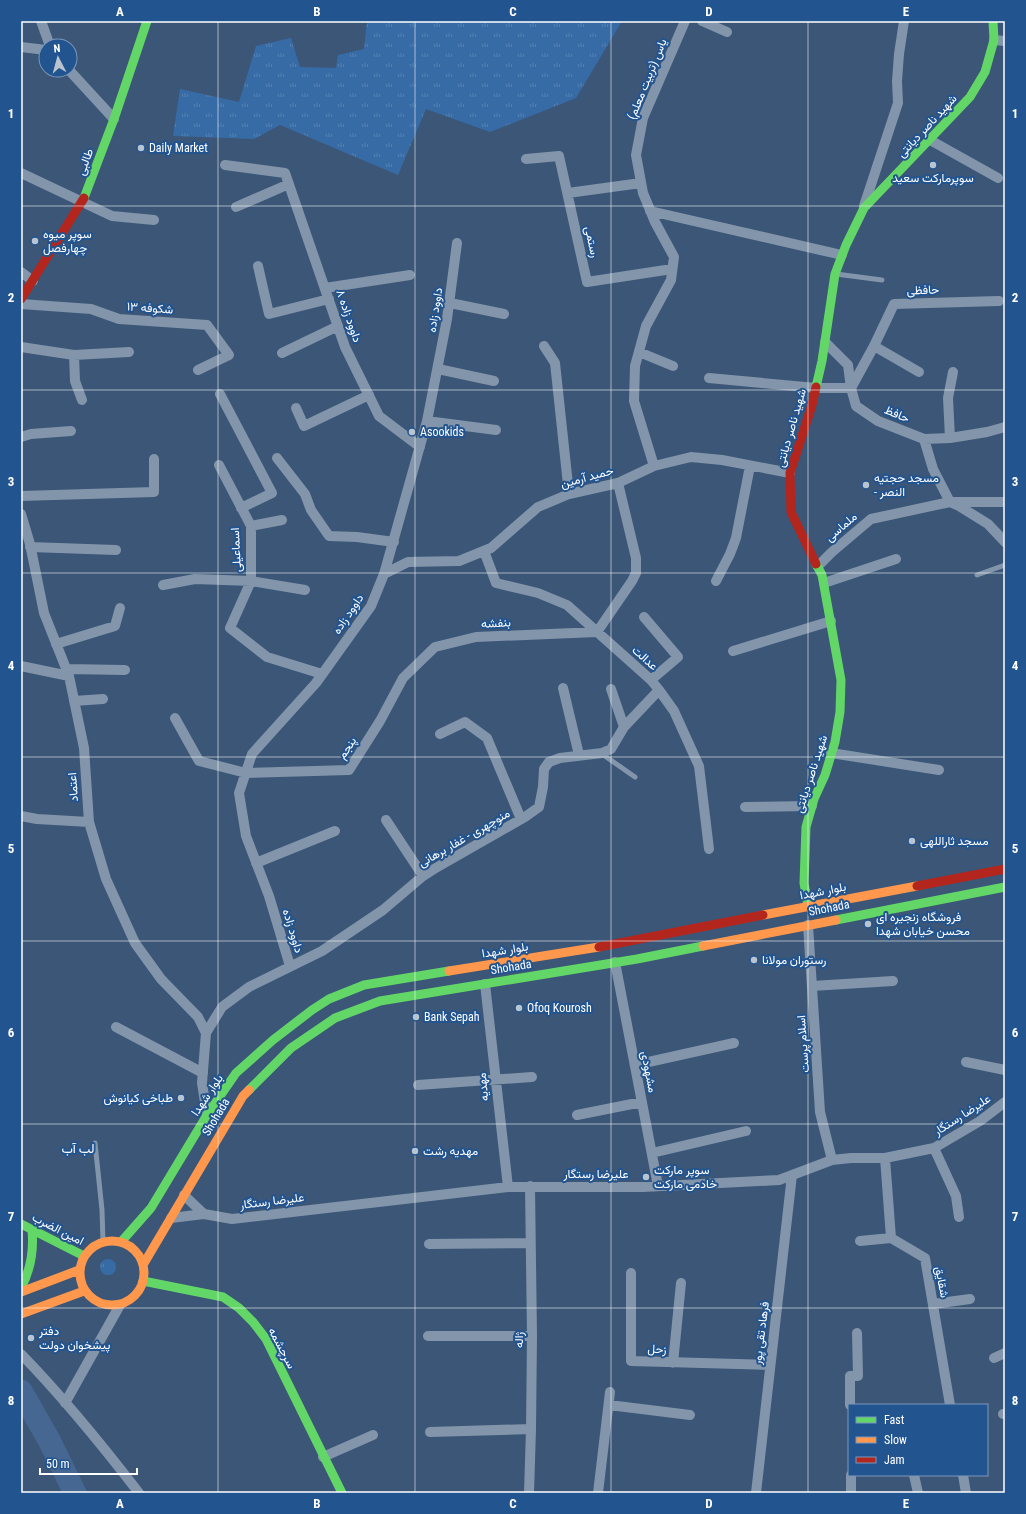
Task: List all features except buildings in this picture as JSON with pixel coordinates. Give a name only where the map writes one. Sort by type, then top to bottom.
[{"type":"main road","name":"طالبی","points":[[21,299],[83,202],[114,119],[147,21]]},
{"type":"main road","name":"شهید ناصر دیانتی","points":[[808,906],[804,884],[806,827],[812,806],[826,775],[831,754],[840,712],[841,680],[822,575],[791,512],[790,473],[812,405],[836,274],[842,255],[864,208],[970,97],[985,72],[994,40],[993,21]]},
{"type":"main road","name":"بلوار شهدا","points":[[121,1242],[151,1208],[207,1115],[236,1073],[273,1040],[329,999],[364,985],[592,948],[1005,869]]},
{"type":"main road","name":"Shohada","points":[[143,1265],[242,1096],[291,1048],[335,1018],[380,1001],[615,962],[1005,887]]},
{"type":"main road","points":[[481,966],[485,984]]},
{"type":"main road","name":"امین الضرب","points":[[21,1224],[84,1256]]},
{"type":"main road","points":[[21,1288],[27,1278],[32,1261],[34,1250],[32,1230]]},
{"type":"main road","points":[[103,1242],[121,1242],[131,1247],[139,1255],[143,1265],[143,1281],[137,1294],[129,1301],[120,1305],[109,1306],[99,1304],[90,1298],[80,1284],[79,1270],[84,1256],[92,1247],[103,1242]]},
{"type":"main road","points":[[21,1292],[79,1270]]},
{"type":"main road","name":"سرچشمه","points":[[143,1281],[223,1298],[239,1308],[253,1322],[266,1338],[342,1493]]},
{"type":"main road","points":[[21,1314],[84,1290]]},
{"type":"street","points":[[41,21],[47,38]]},
{"type":"street","name":"یاس (تربیت معلم)","points":[[654,466],[634,401],[635,366],[646,326],[671,280],[674,257],[655,222],[643,193],[636,155],[643,118],[685,21]]},
{"type":"street","points":[[702,21],[727,32]]},
{"type":"street","points":[[864,208],[898,103],[897,81],[904,21]]},
{"type":"street","points":[[994,40],[1005,41]]},
{"type":"street","points":[[21,47],[38,49]]},
{"type":"street","points":[[76,78],[114,119]]},
{"type":"street","points":[[930,140],[998,178]]},
{"type":"street","name":"رستمی","points":[[526,159],[559,156],[587,282],[672,268]]},
{"type":"street","name":"داوود زاده ۸","points":[[225,165],[286,173],[345,347],[379,416],[420,447]]},
{"type":"street","points":[[21,173],[112,216],[154,220]]},
{"type":"street","points":[[568,193],[642,183]]},
{"type":"street","points":[[236,207],[290,184]]},
{"type":"street","points":[[650,211],[842,255]]},
{"type":"street","name":"داوود زاده","points":[[290,966],[269,896],[246,836],[239,793],[252,754],[316,683],[371,606],[384,574],[427,421],[450,303],[457,243]]},
{"type":"street","points":[[258,266],[269,314],[329,299]]},
{"type":"street","points":[[21,272],[33,281]]},
{"type":"street","points":[[325,288],[410,275]]},
{"type":"street","name":"حافظی","points":[[851,388],[874,346],[894,304],[999,301]]},
{"type":"street","points":[[450,303],[504,314]]},
{"type":"street","name":"شکوفه ۱۳","points":[[21,304],[92,309],[119,319],[207,325],[229,356],[198,370]]},
{"type":"street","points":[[282,353],[338,326]]},
{"type":"street","name":"حافظ","points":[[824,342],[848,365],[851,388],[856,406],[878,421],[924,439],[950,438],[987,432],[1005,427]]},
{"type":"street","points":[[544,346],[555,363],[569,494]]},
{"type":"street","points":[[874,346],[919,372]]},
{"type":"street","points":[[21,347],[74,355],[129,352]]},
{"type":"street","points":[[639,352],[673,366]]},
{"type":"street","points":[[74,355],[75,381],[82,400]]},
{"type":"street","points":[[438,369],[494,381]]},
{"type":"street","points":[[950,438],[948,398],[953,372]]},
{"type":"street","points":[[709,378],[816,388],[851,388]]},
{"type":"street","points":[[220,394],[272,494],[241,508]]},
{"type":"street","points":[[296,408],[304,426],[369,395]]},
{"type":"street","points":[[427,421],[496,430]]},
{"type":"street","points":[[21,437],[31,434],[71,431]]},
{"type":"street","points":[[924,439],[933,469],[950,502],[988,524],[1005,542]]},
{"type":"street","name":"حمید آرمین","points":[[384,574],[408,562],[459,561],[484,551],[491,548],[538,507],[569,494],[618,483],[654,466],[691,457],[722,460],[790,473]]},
{"type":"street","points":[[277,458],[305,494],[312,510],[329,536],[357,537],[394,542]]},
{"type":"street","points":[[21,496],[154,492],[154,459]]},
{"type":"street","name":"اسماعیلی","points":[[218,464],[251,526],[251,581],[230,628],[267,657],[322,674]]},
{"type":"street","points":[[716,581],[730,554],[736,538],[750,466]]},
{"type":"street","points":[[598,632],[636,573],[636,558],[618,483]]},
{"type":"street","name":"ملماسی","points":[[818,566],[871,519],[950,502],[1005,502]]},
{"type":"street","name":"اعتماد","points":[[21,514],[30,547],[44,613],[67,673],[74,701],[84,748],[89,822],[106,879],[135,943],[161,979],[198,1017],[206,1033]]},
{"type":"street","points":[[251,526],[282,520]]},
{"type":"street","points":[[30,547],[116,550]]},
{"type":"street","name":"عدالت","points":[[484,551],[496,583],[538,593],[567,605],[651,680],[659,690],[674,711],[699,766],[709,849]]},
{"type":"street","points":[[824,583],[896,559]]},
{"type":"street","points":[[164,585],[195,579],[251,581],[305,590]]},
{"type":"street","points":[[56,644],[115,626],[120,608]]},
{"type":"street","points":[[644,618],[678,657],[651,680]]},
{"type":"street","points":[[734,651],[831,621]]},
{"type":"street","name":"بنفشه","points":[[407,674],[435,647],[476,637],[598,632]]},
{"type":"street","points":[[21,666],[67,673],[125,670]]},
{"type":"street","name":"پنجم","points":[[246,773],[349,770],[380,721],[403,678],[407,674]]},
{"type":"street","points":[[563,688],[579,755]]},
{"type":"street","points":[[610,689],[624,727]]},
{"type":"street","points":[[602,753],[611,749],[624,727],[659,690]]},
{"type":"street","points":[[74,701],[104,699]]},
{"type":"street","points":[[175,718],[199,761],[246,773]]},
{"type":"street","points":[[440,734],[465,722],[487,738],[521,819]]},
{"type":"street","name":"منوچهری - غفار برهانی","points":[[206,1033],[222,1007],[249,987],[327,948],[384,910],[423,876],[539,807],[543,787],[544,769],[549,762],[560,758],[602,753]]},
{"type":"street","points":[[831,754],[939,770]]},
{"type":"street","points":[[745,807],[812,806]]},
{"type":"street","points":[[21,816],[37,819],[89,822]]},
{"type":"street","points":[[386,820],[423,876]]},
{"type":"street","points":[[256,863],[335,831]]},
{"type":"street","name":"اسلام پرست","points":[[808,925],[820,1112],[832,1160]]},
{"type":"street","name":"مشهودی","points":[[615,962],[658,1186]]},
{"type":"street","points":[[812,986],[893,981]]},
{"type":"street","name":"مهدیه","points":[[485,984],[508,1187]]},
{"type":"street","points":[[116,1027],[203,1073]]},
{"type":"street","points":[[206,1033],[202,1083],[207,1115]]},
{"type":"street","points":[[635,1065],[734,1043]]},
{"type":"street","points":[[966,1062],[1005,1070]]},
{"type":"street","points":[[418,1085],[532,1077]]},
{"type":"street","points":[[577,1114],[642,1102]]},
{"type":"street","name":"علیرضا رستگار","points":[[171,1218],[204,1214],[232,1219],[508,1187],[658,1186],[779,1180],[832,1160],[851,1158],[885,1158],[934,1148],[980,1121],[1005,1102]]},
{"type":"street","points":[[652,1153],[746,1131]]},
{"type":"street","points":[[934,1148],[956,1196],[959,1217]]},
{"type":"street","points":[[860,1241],[891,1238],[885,1158]]},
{"type":"street","name":"فرهاد تقی پور","points":[[756,1493],[792,1175]]},
{"type":"street","name":"ژاله","points":[[529,1493],[532,1336],[530,1186]]},
{"type":"street","points":[[184,1195],[204,1214]]},
{"type":"street","name":"شقایق","points":[[891,1238],[925,1258],[950,1404]]},
{"type":"street","points":[[429,1244],[530,1243]]},
{"type":"street","name":"زحل","points":[[631,1273],[631,1361],[770,1365]]},
{"type":"street","points":[[673,1363],[681,1282]]},
{"type":"street","points":[[933,1304],[970,1299]]},
{"type":"street","points":[[65,1403],[120,1305]]},
{"type":"street","points":[[850,1404],[850,1376],[858,1376],[857,1333]]},
{"type":"street","points":[[428,1336],[532,1336]]},
{"type":"street","points":[[994,1358],[1005,1353]]},
{"type":"street","points":[[21,1354],[99,1441],[139,1493]]},
{"type":"street","points":[[601,1493],[610,1392]]},
{"type":"street","points":[[609,1405],[690,1415]]},
{"type":"street","points":[[430,1432],[531,1429]]},
{"type":"street","points":[[324,1456],[373,1434]]},
{"type":"street","points":[[851,1476],[851,1493]]},
{"type":"street","points":[[914,1476],[918,1493]]},
{"type":"street","points":[[963,1476],[966,1493]]},
{"type":"lane","points":[[836,274],[882,280]]},
{"type":"lane","points":[[977,575],[1005,565]]},
{"type":"lane","points":[[602,753],[636,777]]},
{"type":"lane","points":[[95,1142],[102,1210],[103,1242]]},
{"type":"green space","points":[[367,21],[622,21],[576,98],[490,132],[426,109],[398,175],[280,125],[254,139],[173,136],[180,89],[239,102],[256,46],[291,38],[300,67],[336,68],[338,55],[364,49]]},
{"type":"green space","points":[[108,1259],[114,1261],[116,1267],[114,1273],[108,1275],[102,1273],[100,1267],[102,1261]]},
{"type":"waterway","points":[[21,1391],[49,1440],[75,1493]]},
{"type":"traffic: fast","points":[[84,198],[114,119],[147,21]]},
{"type":"traffic: fast","points":[[816,387],[822,361],[835,274],[846,245],[864,208],[970,97],[985,72],[994,40],[993,21]]},
{"type":"traffic: fast","points":[[808,906],[804,883],[806,827],[814,799],[825,775],[835,742],[840,712],[841,680],[822,575],[816,564]]},
{"type":"traffic: fast","points":[[836,920],[1005,887]]},
{"type":"traffic: fast","points":[[249,1090],[291,1048],[335,1018],[380,1001],[637,959],[703,946]]},
{"type":"traffic: fast","points":[[121,1242],[151,1208],[207,1115],[236,1073],[273,1040],[329,999],[364,985],[449,971]]},
{"type":"traffic: fast","points":[[21,1224],[84,1256]]},
{"type":"traffic: fast","points":[[21,1288],[31,1260],[33,1245],[32,1230]]},
{"type":"traffic: fast","points":[[143,1281],[223,1297],[239,1308],[253,1322],[266,1339],[342,1493]]},
{"type":"traffic: slow","points":[[763,915],[917,886]]},
{"type":"traffic: slow","points":[[703,946],[836,920]]},
{"type":"traffic: slow","points":[[449,971],[599,947]]},
{"type":"traffic: slow","points":[[143,1265],[243,1096],[249,1090]]},
{"type":"traffic: slow","points":[[106,1241],[118,1241],[135,1250],[142,1261],[144,1273],[142,1285],[135,1296],[118,1305],[106,1305],[94,1300],[85,1291],[80,1279],[80,1267],[85,1255],[94,1246],[106,1241]]},
{"type":"traffic: slow","points":[[21,1292],[79,1270]]},
{"type":"traffic: slow","points":[[21,1314],[84,1291]]},
{"type":"traffic: jam","points":[[21,299],[84,198]]},
{"type":"traffic: jam","points":[[816,387],[812,405],[790,473],[791,512],[816,564]]},
{"type":"traffic: jam","points":[[917,886],[1005,869]]},
{"type":"traffic: jam","points":[[599,947],[763,915]]},
{"type":"place","name":"Daily Market","points":[[141,148]]},
{"type":"place","name":"سوپرمارکت سعید","points":[[933,165]]},
{"type":"place","name":"سوپر میوه چهارفصل","points":[[35,241]]},
{"type":"place","name":"Asookids","points":[[412,432]]},
{"type":"place","name":"مسجد حجتیه - النصر","points":[[866,485]]},
{"type":"place","name":"مسجد ثاراللهی","points":[[912,841]]},
{"type":"place","name":"فروشگاه زنجیره ای محسن خیابان شهدا","points":[[868,924]]},
{"type":"place","name":"رستوران مولانا","points":[[754,960]]},
{"type":"place","name":"Ofoq Kourosh","points":[[519,1008]]},
{"type":"place","name":"Bank Sepah","points":[[416,1017]]},
{"type":"place","name":"طباخی کیانوش","points":[[181,1098]]},
{"type":"place","name":"مهدیه رشت","points":[[415,1151]]},
{"type":"place","name":"سوپر مارکت خادمی مارکت","points":[[646,1177]]},
{"type":"place","name":"دفتر پیشخوان دولت","points":[[31,1338]]},
{"type":"district","name":"لب آب","points":[[78,1148]]}]
